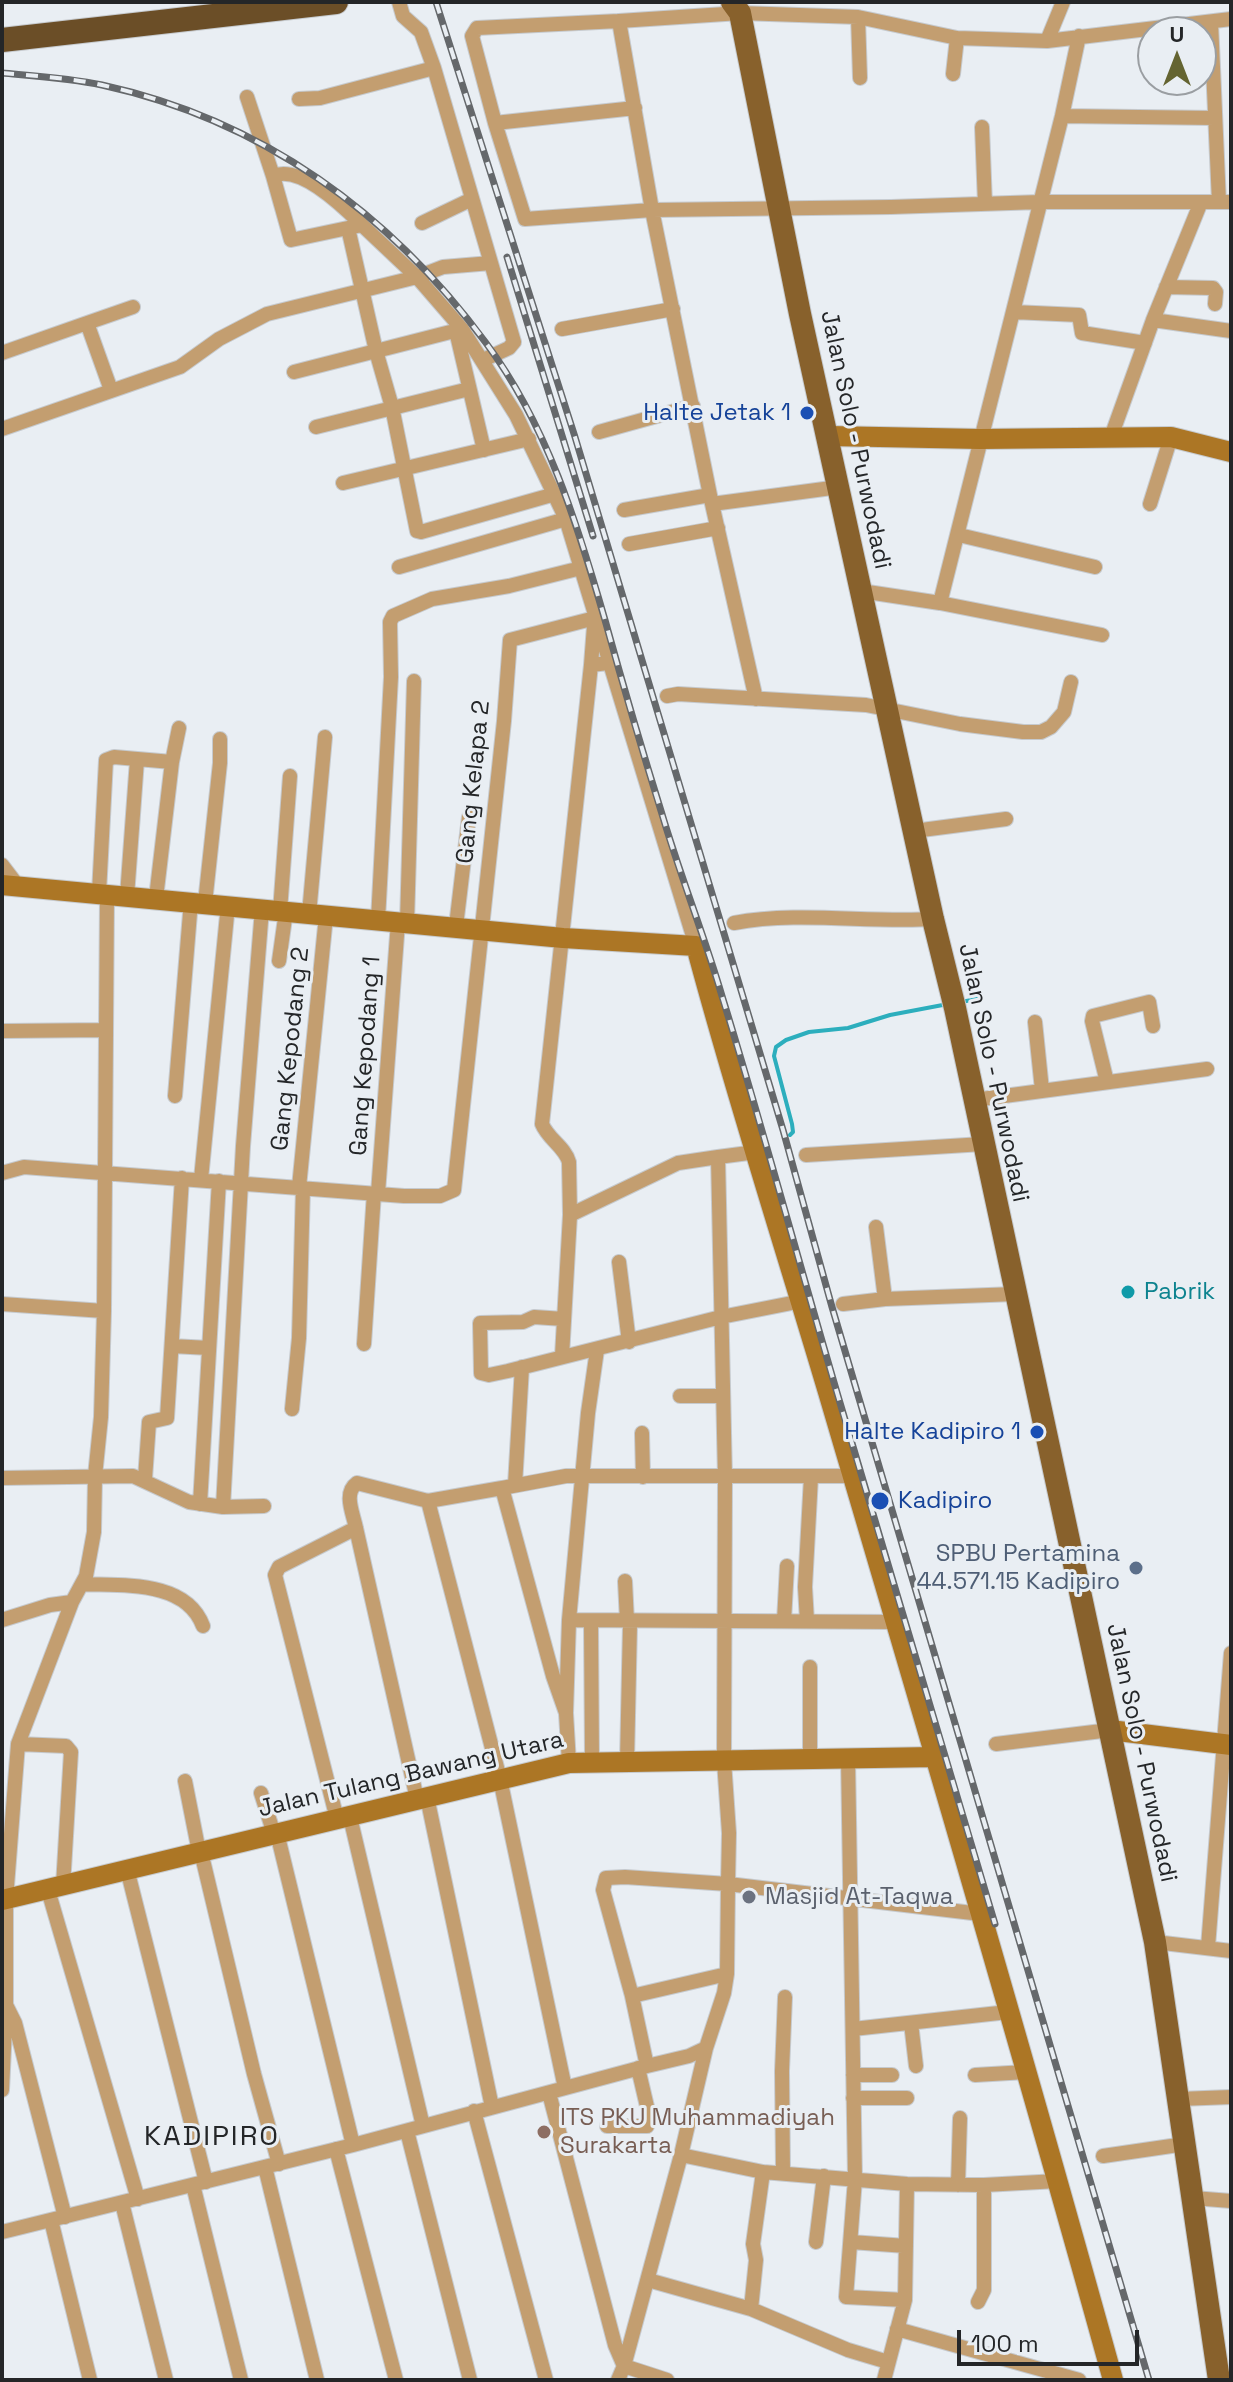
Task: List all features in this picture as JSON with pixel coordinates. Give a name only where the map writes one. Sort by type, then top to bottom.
[{"type":"highway","points":[[2,40],[336,2]]},
{"type":"main road","name":"Jalan Solo - Purwodadi","points":[[738,6],[800,314],[955,1008],[1155,1942],[1219,2380]]},
{"type":"street","points":[[399,2],[403,16],[421,32],[434,68],[514,342],[509,348],[483,360]]},
{"type":"street","points":[[1047,41],[1063,2]]},
{"type":"street","points":[[1137,30],[1047,41],[957,38],[858,17],[738,6],[619,21],[477,28],[472,36],[525,219],[652,210],[779,206],[1225,202],[1214,96]]},
{"type":"street","points":[[858,17],[860,78]]},
{"type":"street","points":[[619,21],[652,210],[711,500],[756,699]]},
{"type":"street","points":[[940,603],[1062,116],[1079,36]]},
{"type":"street","points":[[953,74],[957,38]]},
{"type":"street","points":[[299,99],[320,98],[434,68]]},
{"type":"street","points":[[247,97],[291,240],[355,226]]},
{"type":"street","points":[[495,123],[635,108]]},
{"type":"street","points":[[1062,116],[1215,118]]},
{"type":"street","points":[[982,127],[985,204]]},
{"type":"street","points":[[273,176],[283,172],[295,174],[341,204],[355,226],[417,277],[483,360],[529,439],[566,519],[802,1301],[1113,2380]]},
{"type":"street","points":[[422,223],[472,199]]},
{"type":"street","points":[[1111,437],[1153,320],[1201,202]]},
{"type":"street","points":[[355,226],[363,290],[392,407],[415,529],[418,532],[555,494]]},
{"type":"street","points":[[2,429],[180,367],[245,324],[267,314],[417,277],[443,267],[491,263]]},
{"type":"street","points":[[1166,287],[1213,288],[1216,292],[1215,304]]},
{"type":"street","points":[[2,353],[133,307]]},
{"type":"street","points":[[562,329],[673,309]]},
{"type":"street","points":[[1013,312],[1079,315],[1082,333],[1145,343]]},
{"type":"street","points":[[1153,320],[1231,331]]},
{"type":"street","points":[[87,323],[111,390]]},
{"type":"street","points":[[294,372],[459,330]]},
{"type":"street","points":[[459,330],[484,450]]},
{"type":"street","points":[[316,427],[469,389]]},
{"type":"street","points":[[599,432],[693,406]]},
{"type":"street","points":[[829,436],[980,439],[1171,437],[1231,452]]},
{"type":"street","points":[[1150,504],[1171,437]]},
{"type":"street","points":[[343,483],[529,439]]},
{"type":"street","points":[[624,510],[839,487]]},
{"type":"street","points":[[399,567],[566,519]]},
{"type":"street","points":[[629,544],[718,528]]},
{"type":"street","points":[[959,535],[1095,567]]},
{"type":"street","points":[[394,922],[390,622],[399,612],[432,599],[509,586],[581,568]]},
{"type":"street","points":[[861,591],[1102,635]]},
{"type":"street","points":[[562,1356],[570,1215],[569,1162],[542,1124],[595,618]]},
{"type":"street","name":"Gang Kelapa 2","points":[[376,1193],[440,1196],[454,1190],[510,640],[595,618]]},
{"type":"street","points":[[591,665],[608,663]]},
{"type":"street","points":[[394,922],[414,681]]},
{"type":"street","points":[[667,696],[678,694],[887,707],[960,724],[1041,732],[1051,727],[1064,712],[1071,682]]},
{"type":"street","points":[[156,898],[179,728]]},
{"type":"street","name":"Gang Kepodang 2","points":[[292,1409],[299,1338],[301,1187],[318,915],[325,737]]},
{"type":"street","points":[[175,1096],[198,902],[220,763],[220,739]]},
{"type":"street","points":[[2,2090],[4,1900],[18,1744],[89,1565],[94,1532],[104,1311],[106,1030],[111,894],[105,763],[111,757],[172,762]]},
{"type":"street","points":[[111,894],[137,760]]},
{"type":"street","points":[[223,1507],[242,1183],[290,776]]},
{"type":"street","points":[[456,926],[469,817]]},
{"type":"street","points":[[914,831],[1006,819]]},
{"type":"street","points":[[2,865],[10,886],[563,938],[696,946]]},
{"type":"street","points":[[201,1179],[228,905]]},
{"type":"street","points":[[276,910],[279,961]]},
{"type":"street","points":[[734,923],[825,918],[933,919]]},
{"type":"street","name":"Gang Kepodang 1","points":[[364,1344],[394,922]]},
{"type":"street","points":[[1107,1082],[1093,1016],[1149,1002],[1153,1026]]},
{"type":"street","points":[[1035,1022],[1042,1090]]},
{"type":"street","points":[[2,1031],[106,1030]]},
{"type":"street","points":[[974,1100],[1207,1069]]},
{"type":"street","points":[[806,1155],[983,1144]]},
{"type":"street","points":[[570,1215],[678,1163],[756,1152]]},
{"type":"street","points":[[621,2373],[727,1974],[729,1833],[724,1761],[725,1478],[718,1157]]},
{"type":"street","points":[[2,1173],[24,1167],[376,1193]]},
{"type":"street","points":[[145,1479],[149,1422],[167,1418],[182,1178]]},
{"type":"street","points":[[200,1504],[219,1181]]},
{"type":"street","points":[[876,1227],[885,1299]]},
{"type":"street","points":[[619,1262],[629,1342]]},
{"type":"street","points":[[843,1304],[885,1299],[1015,1294]]},
{"type":"street","points":[[564,1319],[534,1317],[523,1322],[480,1323],[482,1375],[597,1350],[721,1317],[802,1301]]},
{"type":"street","points":[[2,1304],[104,1311]]},
{"type":"street","points":[[172,1346],[209,1348]]},
{"type":"street","points":[[569,1763],[566,1713],[569,1620],[597,1350]]},
{"type":"street","points":[[522,1367],[509,1486],[553,1676],[566,1713]]},
{"type":"street","points":[[680,1396],[723,1396]]},
{"type":"street","points":[[642,1433],[643,1477]]},
{"type":"street","points":[[2,1478],[133,1476],[145,1479],[178,1498],[200,1504],[264,1506]]},
{"type":"street","points":[[492,2107],[422,1798],[356,1528],[349,1493],[352,1485],[357,1483],[428,1501],[566,1476],[853,1476]]},
{"type":"street","points":[[807,1621],[805,1587],[811,1477]]},
{"type":"street","points":[[428,1501],[500,1779],[565,2088]]},
{"type":"street","points":[[356,1528],[279,1567],[275,1575],[344,1818],[423,2126]]},
{"type":"street","points":[[784,1621],[787,1566]]},
{"type":"street","points":[[625,1581],[628,1622],[627,1762]]},
{"type":"street","points":[[82,1584],[139,1587],[172,1594],[193,1607],[203,1626]]},
{"type":"street","points":[[2,1620],[50,1605],[72,1602]]},
{"type":"street","points":[[569,1620],[896,1622]]},
{"type":"street","points":[[591,1623],[592,1761]]},
{"type":"street","points":[[1208,1947],[1228,1745],[1231,1653]]},
{"type":"street","points":[[810,1667],[810,1759]]},
{"type":"street","points":[[996,1744],[1110,1730],[1228,1745]]},
{"type":"street","points":[[18,1744],[66,1746],[71,1752],[55,1888],[138,2199]]},
{"type":"street","name":"Jalan Tulang Bawang Utara","points":[[4,1900],[569,1763],[935,1757]]},
{"type":"street","points":[[848,1758],[855,2179],[846,2297],[905,2300]]},
{"type":"street","points":[[185,1781],[254,2074],[317,2380]]},
{"type":"street","points":[[261,1793],[275,1834],[353,2145]]},
{"type":"street","points":[[127,1869],[200,2184],[241,2380]]},
{"type":"street","points":[[607,2126],[651,2126],[632,1996],[603,1890],[606,1878],[728,1884],[981,1914]]},
{"type":"street","points":[[1155,1942],[1231,1951]]},
{"type":"street","points":[[632,1996],[727,1974]]},
{"type":"street","points":[[783,2173],[785,1997]]},
{"type":"street","points":[[4,2005],[15,2023],[90,2380]]},
{"type":"street","points":[[853,2029],[1008,2012]]},
{"type":"street","points":[[911,2023],[916,2066]]},
{"type":"street","points":[[2,2232],[407,2131],[689,2056],[706,2048]]},
{"type":"street","points":[[975,2075],[1026,2072]]},
{"type":"street","points":[[853,2075],[892,2075]]},
{"type":"street","points":[[549,2093],[621,2373]]},
{"type":"street","points":[[1179,2099],[1231,2097]]},
{"type":"street","points":[[853,2098],[907,2098]]},
{"type":"street","points":[[474,2111],[546,2380]]},
{"type":"street","points":[[958,2185],[960,2118]]},
{"type":"street","points":[[407,2131],[470,2380]]},
{"type":"street","points":[[1103,2156],[1185,2144]]},
{"type":"street","points":[[336,2149],[396,2380]]},
{"type":"street","points":[[681,2155],[763,2172],[907,2184],[984,2185],[1058,2181]]},
{"type":"street","points":[[751,2309],[756,2260],[753,2244],[763,2172]]},
{"type":"street","points":[[816,2242],[824,2176]]},
{"type":"street","points":[[884,2380],[905,2300],[907,2184]]},
{"type":"street","points":[[978,2302],[984,2290],[984,2185]]},
{"type":"street","points":[[1193,2198],[1231,2201]]},
{"type":"street","points":[[122,2203],[166,2380]]},
{"type":"street","points":[[851,2242],[906,2246]]},
{"type":"street","points":[[648,2280],[751,2309],[848,2350],[888,2362]]},
{"type":"street","points":[[897,2329],[1079,2380]]},
{"type":"street","points":[[621,2373],[667,2380]]},
{"type":"waterway","points":[[961,1002],[982,998]]},
{"type":"waterway","points":[[790,1135],[793,1132],[792,1124],[774,1056],[776,1047],[809,1032],[848,1028],[890,1015],[948,1004]]},
{"type":"railway","points":[[436,2],[575,437],[783,1130],[832,1307],[1149,2380]]},
{"type":"railway","points":[[2,73],[102,85],[160,101],[216,122],[318,178],[364,213],[408,253],[448,296],[486,343],[526,407],[571,511],[669,837],[715,973],[995,1924]]},
{"type":"railway","points":[[507,257],[593,536]]},
{"type":"place","name":"Halte Jetak 1","points":[[807,413]]},
{"type":"place","name":"Pabrik","points":[[1128,1292]]},
{"type":"place","name":"Halte Kadipiro 1","points":[[1037,1432]]},
{"type":"place","name":"Kadipiro","points":[[880,1501]]},
{"type":"place","name":"SPBU Pertamina 44.571.15 Kadipiro","points":[[1136,1568]]},
{"type":"place","name":"Masjid At-Taqwa","points":[[749,1897]]},
{"type":"place","name":"ITS PKU Muhammadiyah Surakarta","points":[[544,2132]]},
{"type":"district","name":"KADIPIRO","points":[[212,2137]]}]
